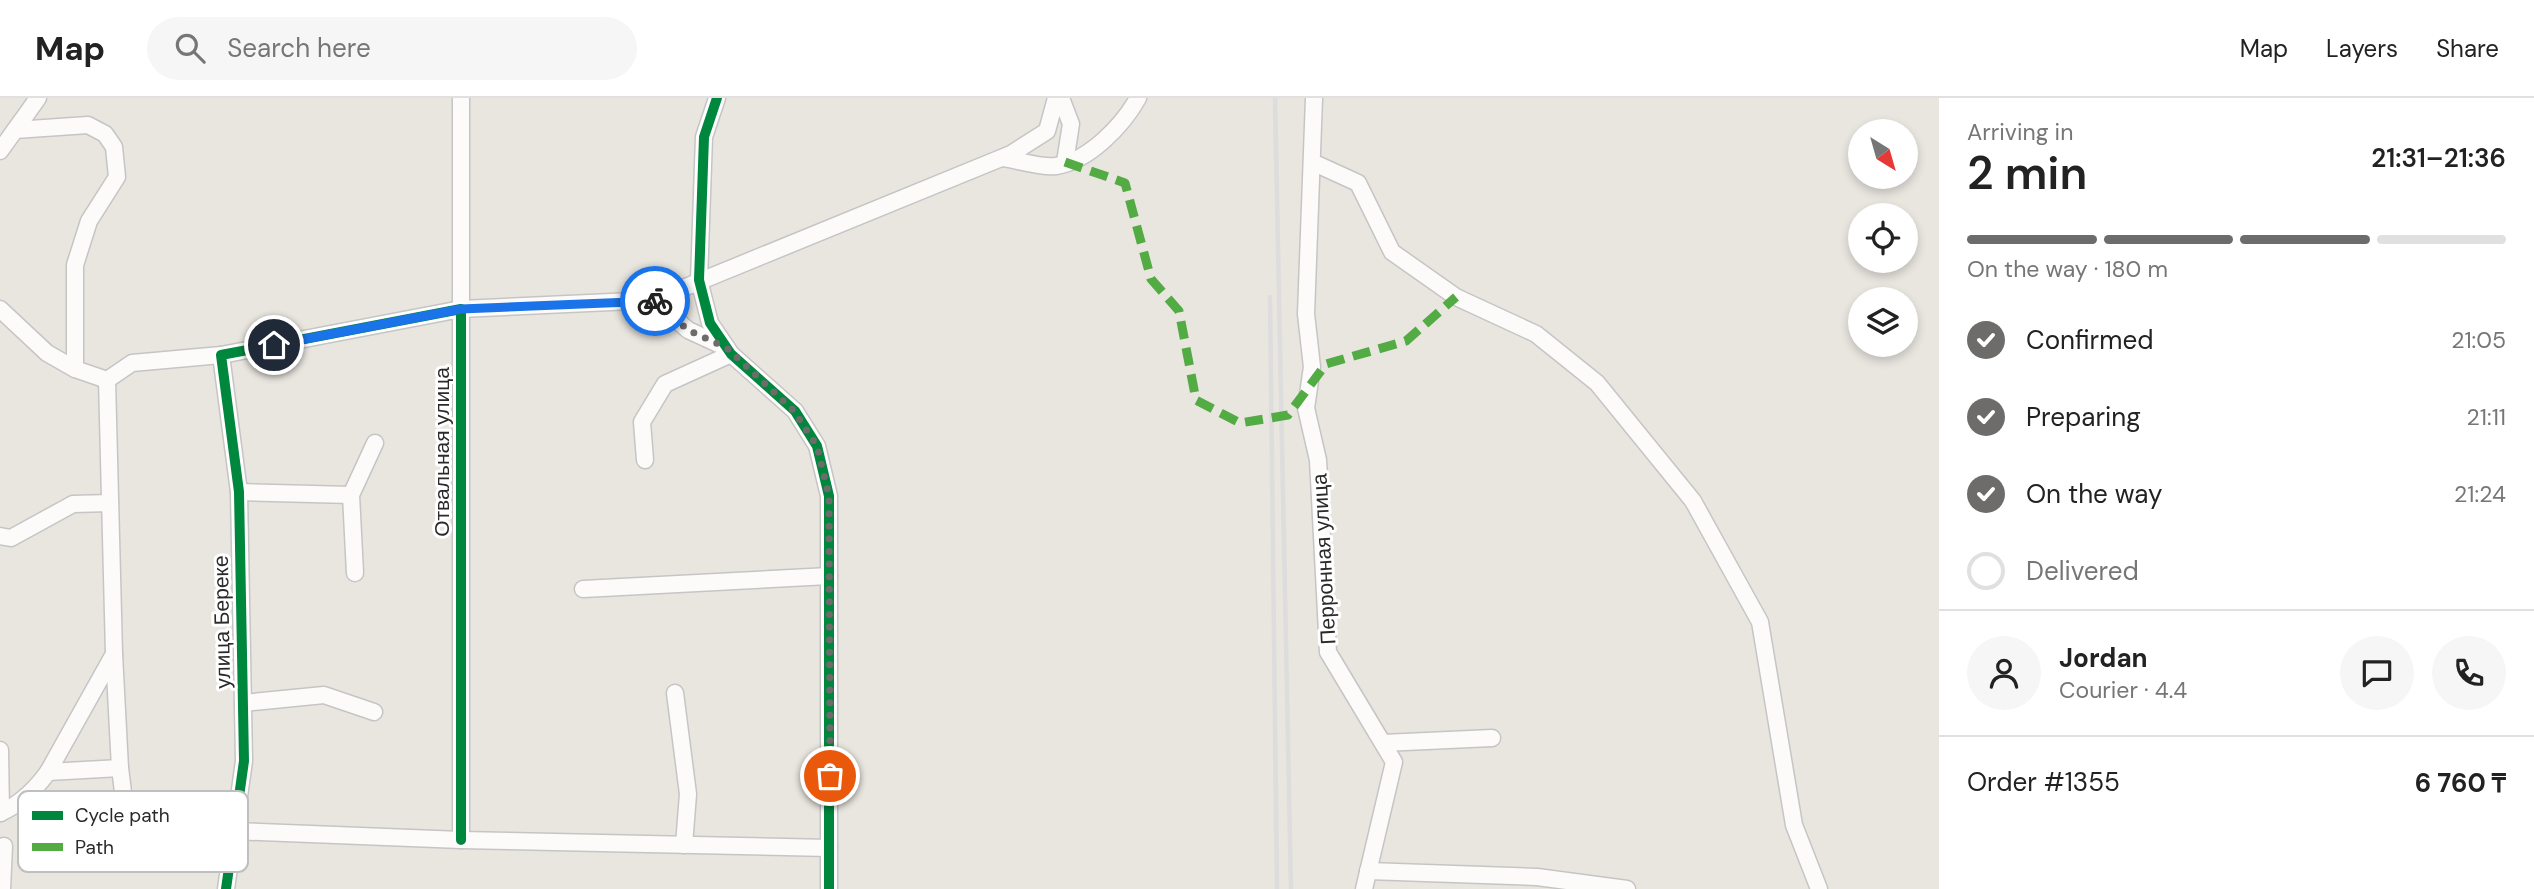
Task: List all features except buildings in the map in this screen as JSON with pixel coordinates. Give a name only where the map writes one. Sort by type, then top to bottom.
[{"type":"street","points":[[0,151],[38,98]]},
{"type":"street","name":"Отвальная улица","points":[[461,98],[461,840]]},
{"type":"street","points":[[107,380],[132,363],[221,355],[461,309],[654,300],[1003,158],[1047,131],[1059,98]]},
{"type":"street","points":[[1059,98],[1071,124],[1065,162]]},
{"type":"street","points":[[1003,158],[1056,166],[1088,153],[1129,113],[1138,98]]},
{"type":"street","name":"Перронная улица","points":[[1314,98],[1306,314],[1312,367],[1306,408],[1318,460],[1328,652],[1394,762],[1364,889]]},
{"type":"street","points":[[714,99],[704,137],[699,280],[710,323],[729,351],[794,411],[817,446],[829,496],[829,889]]},
{"type":"street","points":[[15,130],[88,125],[105,134],[114,147],[117,177],[89,221],[75,265],[75,369]]},
{"type":"street","points":[[1312,162],[1358,183],[1392,252],[1457,297],[1536,334],[1597,383],[1693,501],[1760,622],[1794,825],[1819,889]]},
{"type":"street","points":[[654,300],[688,330],[729,351]]},
{"type":"street","points":[[0,309],[47,354],[75,369],[107,380]]},
{"type":"street","points":[[645,460],[642,422],[665,384],[729,351]]},
{"type":"street","name":"улица Береке","points":[[221,355],[239,492],[244,761],[240,791]]},
{"type":"street","points":[[107,380],[114,654],[123,791]]},
{"type":"street","points":[[355,573],[351,495],[375,443]]},
{"type":"street","points":[[239,492],[351,495]]},
{"type":"street","points":[[0,536],[10,538],[73,504],[110,503]]},
{"type":"street","points":[[583,589],[829,576]]},
{"type":"street","points":[[34,791],[48,772],[114,654]]},
{"type":"street","points":[[675,693],[688,794],[684,845]]},
{"type":"street","points":[[243,703],[324,695],[374,712]]},
{"type":"street","points":[[1383,743],[1492,738]]},
{"type":"street","points":[[0,750],[0,813],[18,803]]},
{"type":"street","points":[[48,772],[120,768]]},
{"type":"street","points":[[248,832],[461,840],[829,848]]},
{"type":"street","points":[[2,889],[4,846]]},
{"type":"street","points":[[1368,871],[1537,877],[1627,889]]},
{"type":"railway","points":[[1275,98],[1291,889]]},
{"type":"railway","points":[[1270,297],[1277,889]]},
{"type":"marked path","points":[[1065,162],[1125,183],[1151,279],[1179,311],[1196,400],[1240,423],[1288,415],[1326,364],[1406,341],[1456,297]]},
{"type":"cycle path","points":[[717,98],[704,137],[699,280],[710,323],[731,354],[795,411],[817,446],[829,496],[829,889]]},
{"type":"cycle path","points":[[240,791],[244,761],[239,492],[221,355],[461,309],[461,840]]},
{"type":"cycle path","points":[[226,889],[228,872]]},
{"type":"way so far","points":[[655,301],[688,330],[727,348],[794,411],[817,446],[829,496],[830,776]]},
{"type":"route","points":[[274,345],[461,309],[655,301]]}]
